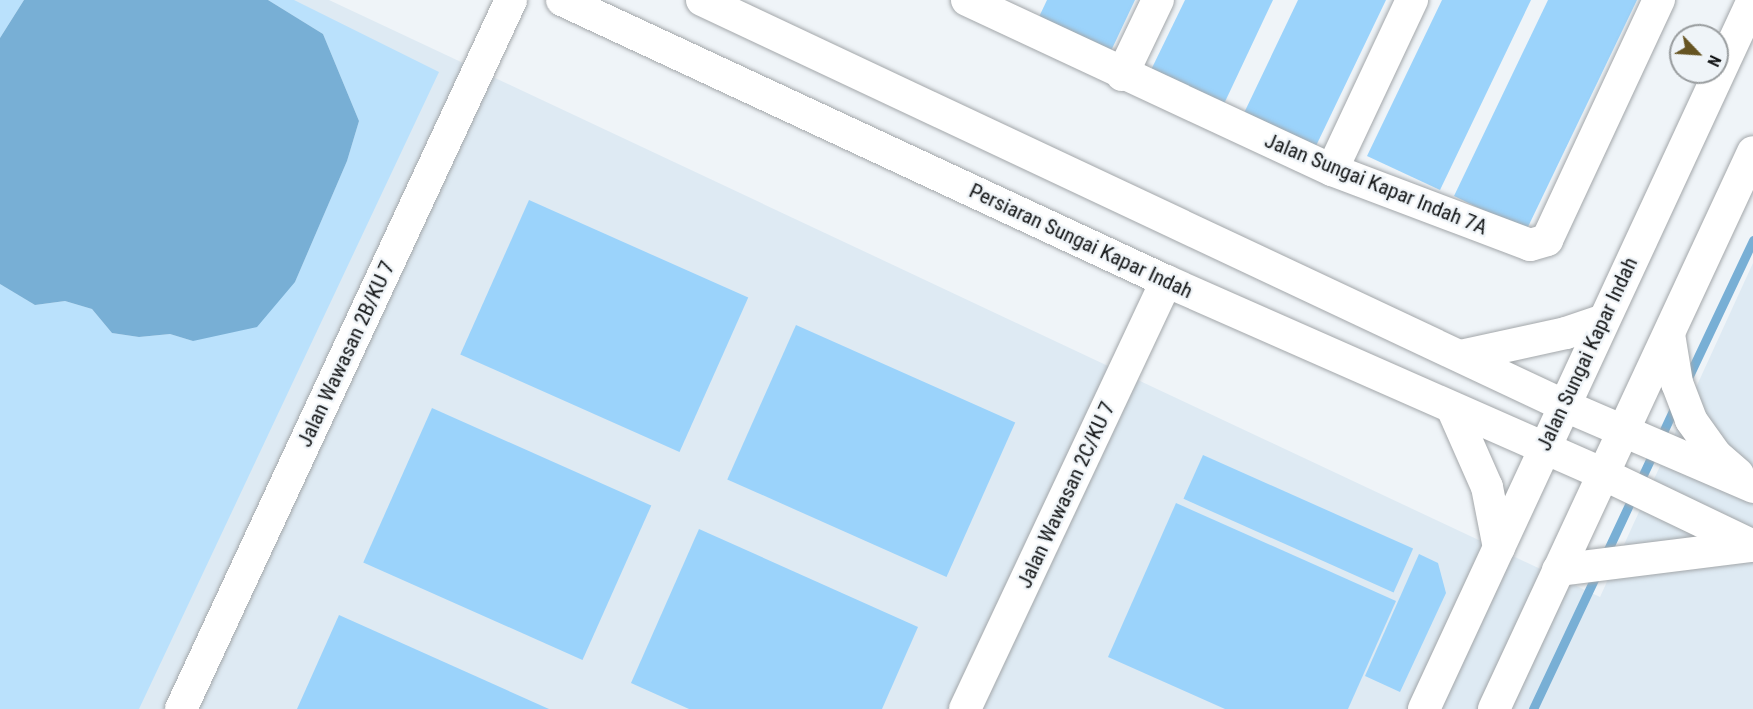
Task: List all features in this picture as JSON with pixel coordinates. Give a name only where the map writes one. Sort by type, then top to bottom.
[{"type":"street","name":"Jalan Wawasan 2B/KU 7","points":[[181,709],[511,0]]},
{"type":"street","name":"Persiaran Sungai Kapar Indah","points":[[562,0],[1166,280],[1453,410],[1613,479],[1753,546]]},
{"type":"street","points":[[702,0],[1563,405],[1753,487]]},
{"type":"street","name":"Jalan Sungai Kapar Indah 7A","points":[[967,0],[1122,75],[1332,171],[1530,245],[1547,240],[1659,0]]},
{"type":"street","points":[[1122,75],[1158,0]]},
{"type":"street","points":[[1332,171],[1412,0]]},
{"type":"street","name":"Jalan Sungai Kapar Indah","points":[[1424,709],[1499,548],[1541,449],[1753,0]]},
{"type":"street","points":[[1494,709],[1558,570],[1613,479],[1633,435],[1668,334],[1753,152]]},
{"type":"street","name":"Jalan Wawasan 2C/KU 7","points":[[965,709],[1166,280]]},
{"type":"street","points":[[1461,357],[1566,333],[1603,320]]},
{"type":"street","points":[[1668,334],[1677,383],[1691,420],[1716,455],[1753,487]]},
{"type":"street","points":[[1453,410],[1487,487],[1499,548]]},
{"type":"street","points":[[1558,570],[1753,546]]},
{"type":"shaded area","points":[[0,0],[329,0],[1600,597],[1753,263],[1753,709],[0,709]]},
{"type":"shaded area","points":[[0,0],[24,0],[0,38]]},
{"type":"shaded area","points":[[24,0],[268,0],[323,34],[359,121],[347,161],[295,282],[257,327],[193,341],[170,334],[139,337],[112,333],[92,309],[65,301],[35,305],[0,284],[0,38]]},
{"type":"shaded area","points":[[268,0],[294,0],[439,72],[139,709],[0,709],[0,284],[35,305],[65,301],[92,309],[112,333],[139,337],[170,334],[193,341],[295,282],[347,161],[359,121],[323,34]]},
{"type":"building","points":[[1047,0],[1135,0],[1110,53],[1038,19]]},
{"type":"building","points":[[1185,0],[1273,0],[1223,106],[1150,72]]},
{"type":"building","points":[[1298,0],[1386,0],[1315,148],[1244,113]]},
{"type":"building","points":[[1442,0],[1531,0],[1440,190],[1367,156]]},
{"type":"building","points":[[1548,0],[1637,0],[1526,231],[1454,196]]},
{"type":"building","points":[[529,200],[748,298],[680,452],[460,354]]},
{"type":"building","points":[[796,325],[1015,423],[947,577],[727,479]]},
{"type":"building","points":[[432,408],[651,506],[583,660],[363,562]]},
{"type":"building","points":[[1203,455],[1413,549],[1394,592],[1183,499]]},
{"type":"building","points":[[1176,503],[1396,601],[1348,709],[1225,709],[1108,657]]},
{"type":"building","points":[[699,529],[918,627],[882,709],[689,709],[631,683]]},
{"type":"building","points":[[1419,554],[1438,563],[1446,593],[1400,692],[1365,676]]},
{"type":"building","points":[[339,615],[549,709],[297,709]]},
{"type":"waterway","points":[[1686,382],[1753,240]]},
{"type":"waterway","points":[[1604,558],[1677,402]]},
{"type":"waterway","points":[[1533,709],[1598,571]]}]
